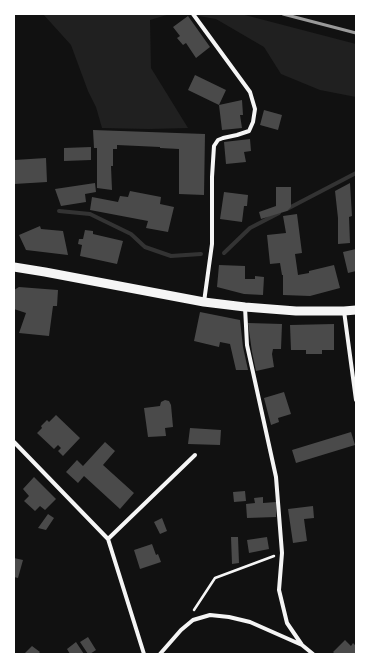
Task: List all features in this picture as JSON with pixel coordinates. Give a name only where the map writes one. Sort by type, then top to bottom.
[{"type":"main road","points":[[14,267],[204,302],[296,311],[356,310]]},
{"type":"street","points":[[193,14],[250,92],[255,109],[253,122],[249,131],[218,140],[214,146],[212,176],[212,244],[204,302]]},
{"type":"street","points":[[245,307],[247,345],[276,477],[282,553],[278,590],[287,622],[302,645]]},
{"type":"street","points":[[344,311],[356,400]]},
{"type":"street","points":[[14,442],[108,539],[144,654]]},
{"type":"street","points":[[108,539],[195,455]]},
{"type":"street","points":[[160,654],[181,630],[193,620],[210,615],[229,617],[250,622],[302,645],[313,654]]},
{"type":"path","points":[[194,611],[215,578],[282,553]]},
{"type":"shaded area","points":[[43,14],[170,14],[150,20],[151,68],[188,128],[102,128],[96,107],[88,91],[71,45]]},
{"type":"shaded area","points":[[187,14],[241,14],[356,44],[356,97],[320,90],[281,74],[264,47],[216,19]]},
{"type":"building","points":[[188,16],[210,47],[196,58],[186,43],[183,45],[177,38],[180,36],[173,27]]},
{"type":"building","points":[[195,75],[226,90],[219,105],[188,90]]},
{"type":"building","points":[[242,100],[243,115],[240,115],[242,128],[222,130],[219,105]]},
{"type":"building","points":[[264,110],[282,115],[278,130],[260,125]]},
{"type":"building","points":[[93,130],[205,134],[204,195],[179,194],[179,149],[160,147],[117,145],[117,149],[113,149],[113,166],[111,166],[112,190],[97,188],[97,148],[94,148]]},
{"type":"building","points":[[250,139],[251,151],[244,152],[246,162],[226,164],[224,142]]},
{"type":"building","points":[[91,147],[91,160],[64,161],[64,148]]},
{"type":"building","points":[[46,158],[47,182],[14,184],[14,160]]},
{"type":"building","points":[[95,183],[96,192],[85,194],[86,202],[61,206],[55,189]]},
{"type":"building","points":[[350,183],[352,216],[349,217],[350,243],[338,244],[338,218],[335,191]]},
{"type":"building","points":[[276,187],[291,187],[291,207],[287,211],[261,219],[259,212],[276,206]]},
{"type":"building","points":[[130,191],[161,197],[160,204],[174,207],[168,232],[146,228],[148,221],[90,210],[92,197],[118,202],[120,196],[128,197]]},
{"type":"building","points":[[224,192],[248,195],[247,206],[244,206],[242,222],[220,219]]},
{"type":"building","points":[[297,214],[302,253],[295,254],[298,275],[334,265],[340,288],[310,296],[283,295],[283,275],[280,263],[270,264],[267,235],[286,233],[283,216]]},
{"type":"building","points":[[40,226],[41,229],[63,231],[68,255],[26,250],[19,235]]},
{"type":"building","points":[[85,230],[93,231],[93,234],[123,241],[117,264],[80,256],[82,245],[78,244],[79,239],[83,239]]},
{"type":"building","points":[[356,249],[356,271],[348,273],[343,252]]},
{"type":"building","points":[[219,265],[245,266],[245,279],[255,279],[255,276],[264,277],[263,295],[244,294],[217,287]]},
{"type":"building","points":[[19,287],[58,290],[57,306],[53,306],[49,336],[19,333],[26,313],[14,309],[14,290]]},
{"type":"building","points":[[200,312],[240,320],[243,347],[248,370],[236,370],[230,344],[220,342],[219,347],[194,341]]},
{"type":"building","points":[[248,323],[282,324],[281,349],[273,349],[272,354],[274,367],[256,371]]},
{"type":"building","points":[[334,324],[334,350],[322,350],[322,354],[306,354],[306,350],[291,350],[290,325]]},
{"type":"building","points":[[284,392],[291,414],[278,418],[279,422],[271,425],[264,398]]},
{"type":"building","points":[[165,400],[169,401],[171,405],[173,427],[165,428],[166,436],[148,437],[144,408],[160,406],[161,402]]},
{"type":"building","points":[[56,415],[80,438],[63,456],[58,451],[61,448],[58,445],[54,449],[37,433],[47,420],[49,422]]},
{"type":"building","points":[[190,428],[221,430],[220,445],[188,444]]},
{"type":"building","points":[[351,432],[355,445],[296,463],[292,450]]},
{"type":"building","points":[[105,442],[115,451],[103,465],[134,493],[120,509],[84,476],[78,483],[66,472],[77,460],[83,466]]},
{"type":"building","points":[[34,477],[56,499],[45,510],[40,506],[35,511],[24,501],[29,496],[23,489]]},
{"type":"building","points":[[245,491],[246,501],[234,502],[233,492]]},
{"type":"building","points":[[263,497],[263,503],[276,502],[276,517],[247,518],[246,504],[255,503],[254,498]]},
{"type":"building","points":[[313,506],[314,518],[304,519],[307,541],[293,543],[288,509]]},
{"type":"building","points":[[48,514],[54,518],[46,530],[38,528]]},
{"type":"building","points":[[162,518],[167,531],[160,534],[154,522]]},
{"type":"building","points":[[231,537],[238,537],[239,563],[232,564]]},
{"type":"building","points":[[267,537],[269,549],[249,553],[247,540]]},
{"type":"building","points":[[152,544],[156,555],[158,554],[161,562],[140,569],[134,550]]},
{"type":"building","points":[[14,558],[23,560],[18,578],[14,577]]},
{"type":"building","points":[[88,637],[96,650],[90,654],[88,654],[80,642]]},
{"type":"building","points":[[345,640],[351,646],[353,643],[356,646],[356,654],[335,654],[333,652]]},
{"type":"building","points":[[76,642],[84,654],[70,654],[67,649]]},
{"type":"building","points":[[32,646],[40,652],[38,654],[24,654]]},
{"type":"waterway","points":[[287,209],[356,173]]},
{"type":"waterway","points":[[59,211],[90,214],[131,234],[145,247],[171,256],[201,254]]},
{"type":"waterway","points":[[224,253],[250,228],[279,213]]},
{"type":"railway","points":[[283,14],[356,33]]}]
